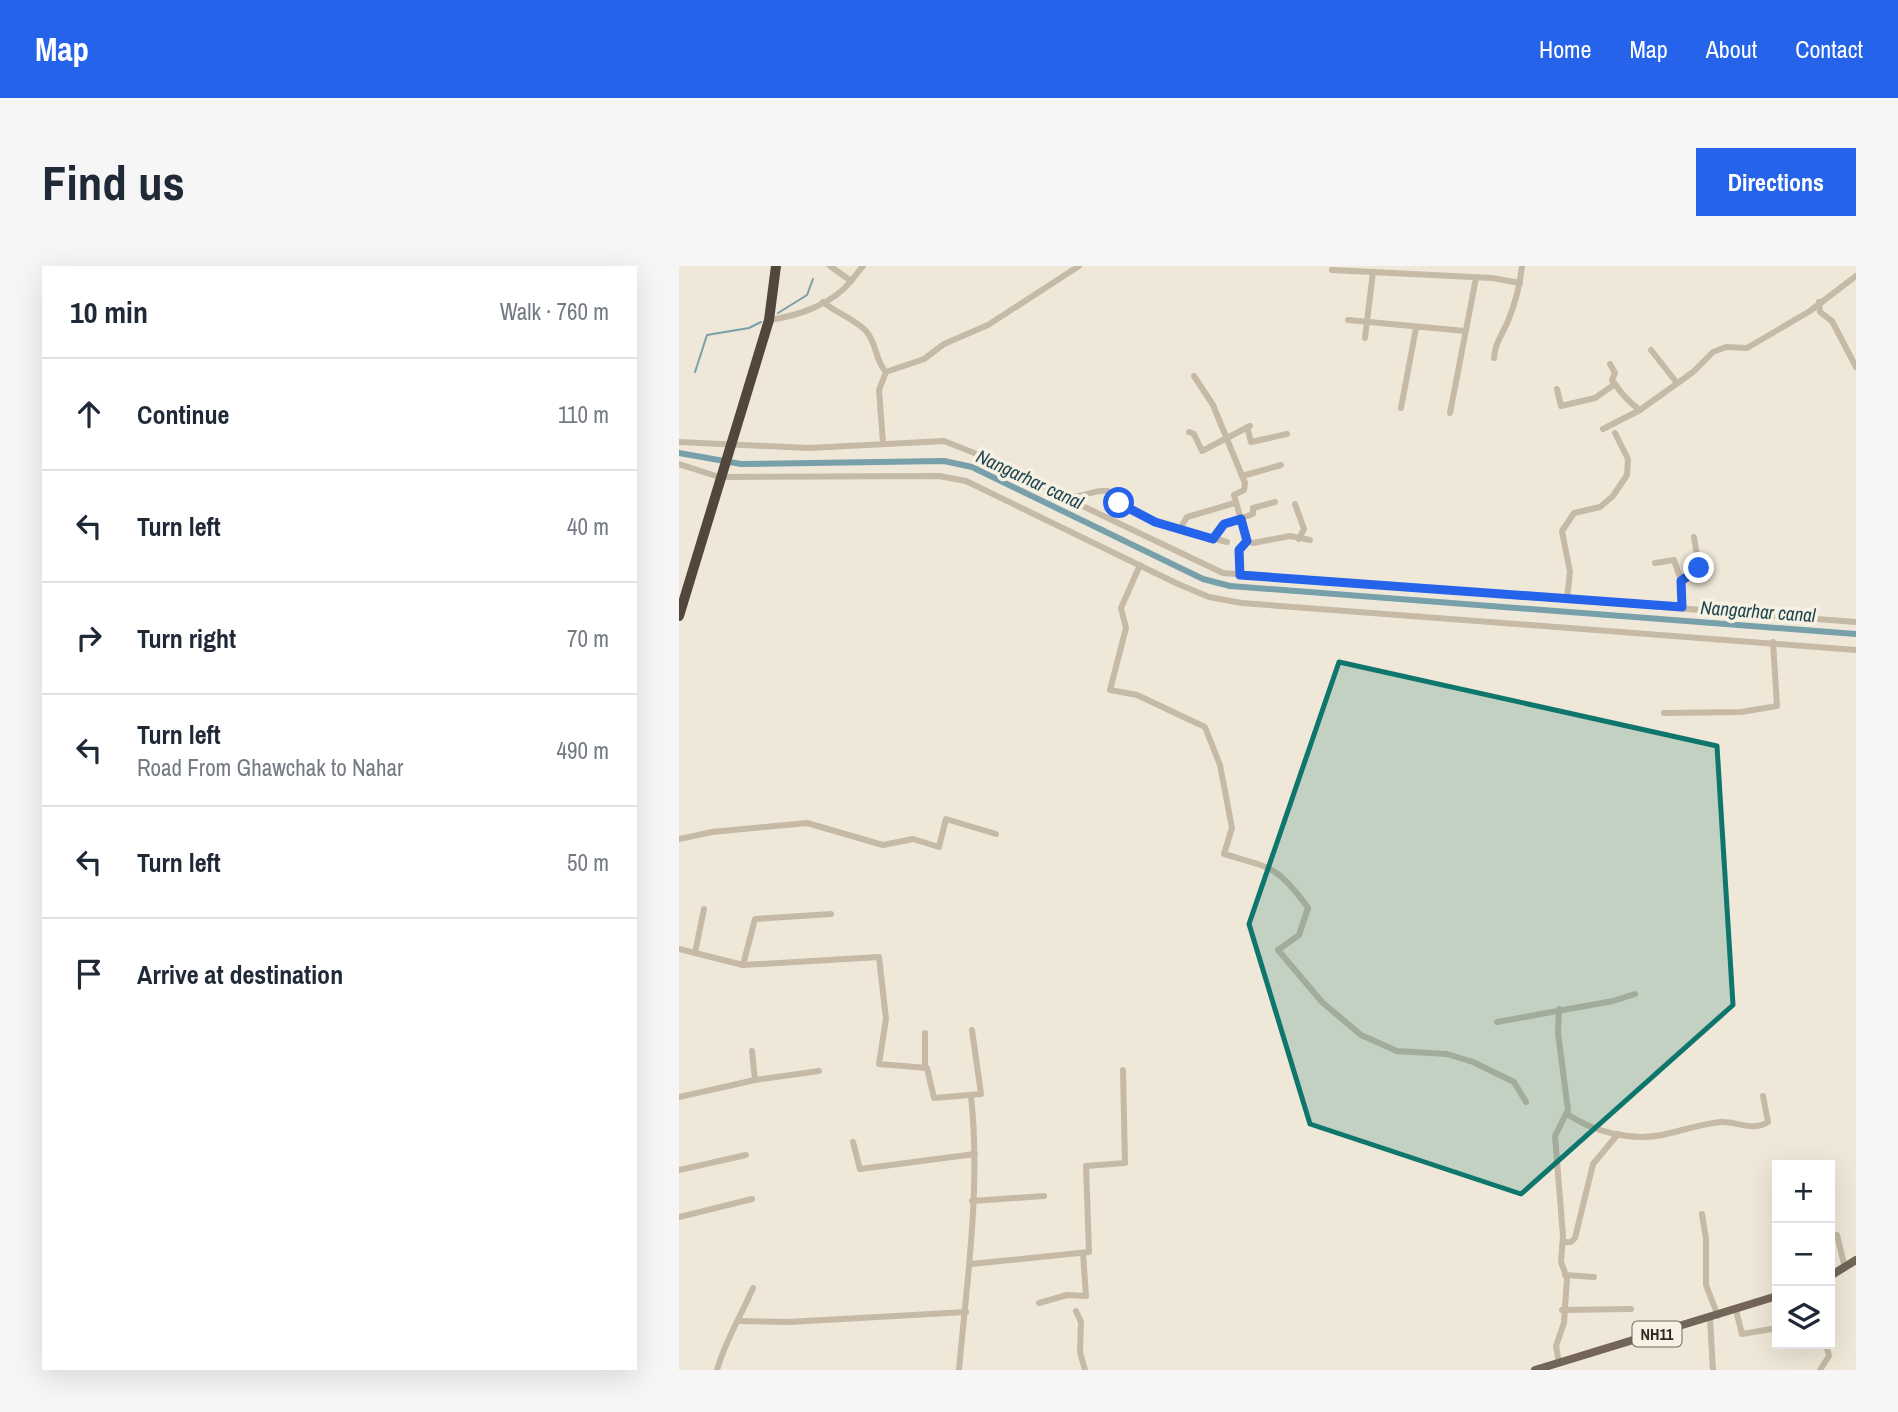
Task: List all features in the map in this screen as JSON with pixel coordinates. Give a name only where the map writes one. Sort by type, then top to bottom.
[{"type":"highway","points":[[679,616],[703,544],[719,477],[769,320],[776,266]]},
{"type":"main road","points":[[1835,1273],[1856,1260]]},
{"type":"main road","name":"NH11","points":[[1539,1370],[1772,1298]]},
{"type":"street","points":[[830,266],[851,281]]},
{"type":"street","points":[[769,320],[790,317],[839,296],[863,266]]},
{"type":"street","points":[[883,443],[879,390],[886,372],[924,359],[944,344],[988,325],[1079,266]]},
{"type":"street","points":[[1494,358],[1495,344],[1507,322],[1520,283],[1522,266]]},
{"type":"street","points":[[1332,270],[1520,283]]},
{"type":"street","points":[[1365,338],[1373,272]]},
{"type":"street","points":[[1603,429],[1640,410],[1713,352],[1726,346],[1747,348],[1810,311],[1856,276]]},
{"type":"street","points":[[1450,413],[1476,278]]},
{"type":"street","points":[[823,302],[865,329],[876,344],[881,367],[886,372]]},
{"type":"street","points":[[1819,302],[1820,312],[1832,321],[1856,366]]},
{"type":"street","points":[[1348,320],[1465,331]]},
{"type":"street","points":[[1401,408],[1416,328]]},
{"type":"street","points":[[1651,350],[1677,383]]},
{"type":"street","points":[[1611,364],[1615,373],[1612,380],[1630,403],[1640,410]]},
{"type":"street","points":[[1194,376],[1213,405],[1242,476],[1244,490],[1234,495],[1247,541]]},
{"type":"street","points":[[1557,389],[1561,406],[1595,398],[1615,384]]},
{"type":"street","points":[[1189,432],[1194,433],[1202,451],[1248,426],[1251,442],[1287,434]]},
{"type":"street","points":[[1567,599],[1570,572],[1562,531],[1574,513],[1600,507],[1613,496],[1626,475],[1628,459],[1615,433]]},
{"type":"street","points":[[679,442],[729,448],[809,448],[944,441],[1002,464],[1057,494],[1223,573],[1856,622]]},
{"type":"street","points":[[679,464],[719,477],[939,476],[966,481],[1209,597],[1242,603],[1856,650]]},
{"type":"street","points":[[1242,476],[1281,465]]},
{"type":"street","points":[[1057,494],[1083,498],[1097,490],[1108,491],[1125,509],[1155,522],[1181,527],[1227,542]]},
{"type":"street","points":[[1181,527],[1187,517],[1236,506],[1253,508],[1275,502]]},
{"type":"street","points":[[1295,504],[1304,529],[1299,539]]},
{"type":"street","points":[[1213,539],[1224,524],[1253,514],[1253,508]]},
{"type":"street","points":[[1247,541],[1252,543],[1290,536],[1310,540]]},
{"type":"street","points":[[1681,581],[1699,568],[1694,537]]},
{"type":"street","points":[[1240,575],[1239,550],[1247,541]]},
{"type":"street","points":[[1655,563],[1674,559],[1681,581],[1682,607]]},
{"type":"street","points":[[1140,565],[1121,608],[1126,628],[1110,690],[1137,695],[1205,727],[1220,765],[1232,828],[1224,855],[1267,867],[1286,877],[1308,908],[1299,935],[1278,950],[1322,1002],[1361,1035],[1397,1051],[1447,1054],[1473,1062],[1514,1083],[1526,1102]]},
{"type":"street","points":[[1664,713],[1741,712],[1777,706],[1773,642]]},
{"type":"street","points":[[679,839],[712,832],[807,823],[883,845],[913,839],[939,846],[946,819],[996,834]]},
{"type":"street","points":[[695,953],[703,909]]},
{"type":"street","points":[[743,965],[755,919],[831,914]]},
{"type":"street","points":[[679,949],[743,965],[879,957],[886,1019],[879,1064],[925,1068]]},
{"type":"street","points":[[1497,1022],[1613,1001],[1635,994]]},
{"type":"street","points":[[1559,1009],[1558,1033],[1567,1114],[1555,1136],[1563,1241],[1561,1262],[1567,1281],[1562,1310],[1564,1323],[1556,1346],[1559,1363]]},
{"type":"street","points":[[925,1033],[925,1068],[928,1070],[932,1097],[971,1096],[981,1094],[972,1030]]},
{"type":"street","points":[[752,1051],[755,1080]]},
{"type":"street","points":[[971,1264],[1090,1252],[1086,1166],[1123,1164],[1126,1161],[1123,1070]]},
{"type":"street","points":[[679,1097],[755,1080],[819,1071]]},
{"type":"street","points":[[959,1370],[971,1264],[975,1154],[971,1096]]},
{"type":"street","points":[[1567,1114],[1580,1123],[1640,1137],[1721,1122],[1751,1127],[1767,1122],[1763,1096]]},
{"type":"street","points":[[1563,1241],[1571,1242],[1576,1238],[1593,1164],[1618,1134]]},
{"type":"street","points":[[853,1142],[860,1169],[975,1154]]},
{"type":"street","points":[[679,1170],[746,1155]]},
{"type":"street","points":[[972,1201],[1044,1196]]},
{"type":"street","points":[[679,1217],[752,1199]]},
{"type":"street","points":[[1702,1214],[1706,1285],[1714,1317],[1713,1370]]},
{"type":"street","points":[[1837,1235],[1845,1268]]},
{"type":"street","points":[[1039,1303],[1067,1295],[1086,1296],[1083,1253]]},
{"type":"street","points":[[1564,1275],[1594,1277]]},
{"type":"street","points":[[717,1370],[725,1341],[738,1321],[753,1288]]},
{"type":"street","points":[[1562,1310],[1632,1308]]},
{"type":"street","points":[[1736,1310],[1742,1334],[1772,1329]]},
{"type":"street","points":[[1076,1311],[1081,1322],[1080,1352],[1085,1370]]},
{"type":"street","points":[[738,1321],[789,1322],[966,1312]]},
{"type":"street","points":[[1820,1370],[1829,1356],[1827,1349]]},
{"type":"highlighted area","points":[[1339,662],[1717,746],[1733,1005],[1521,1194],[1310,1124],[1249,924]]},
{"type":"waterway","points":[[778,313],[807,295],[813,279]]},
{"type":"waterway","points":[[695,372],[707,335],[749,328],[761,322]]},
{"type":"waterway","name":"Nangarhar canal","points":[[679,453],[741,464],[944,461],[972,467],[1203,579],[1230,586],[1856,634]]},
{"type":"route","points":[[1119,503],[1125,509],[1155,522],[1181,527],[1213,539],[1224,524],[1241,519],[1247,541],[1239,550],[1240,575],[1682,607],[1681,581],[1695,574],[1699,568]]}]
